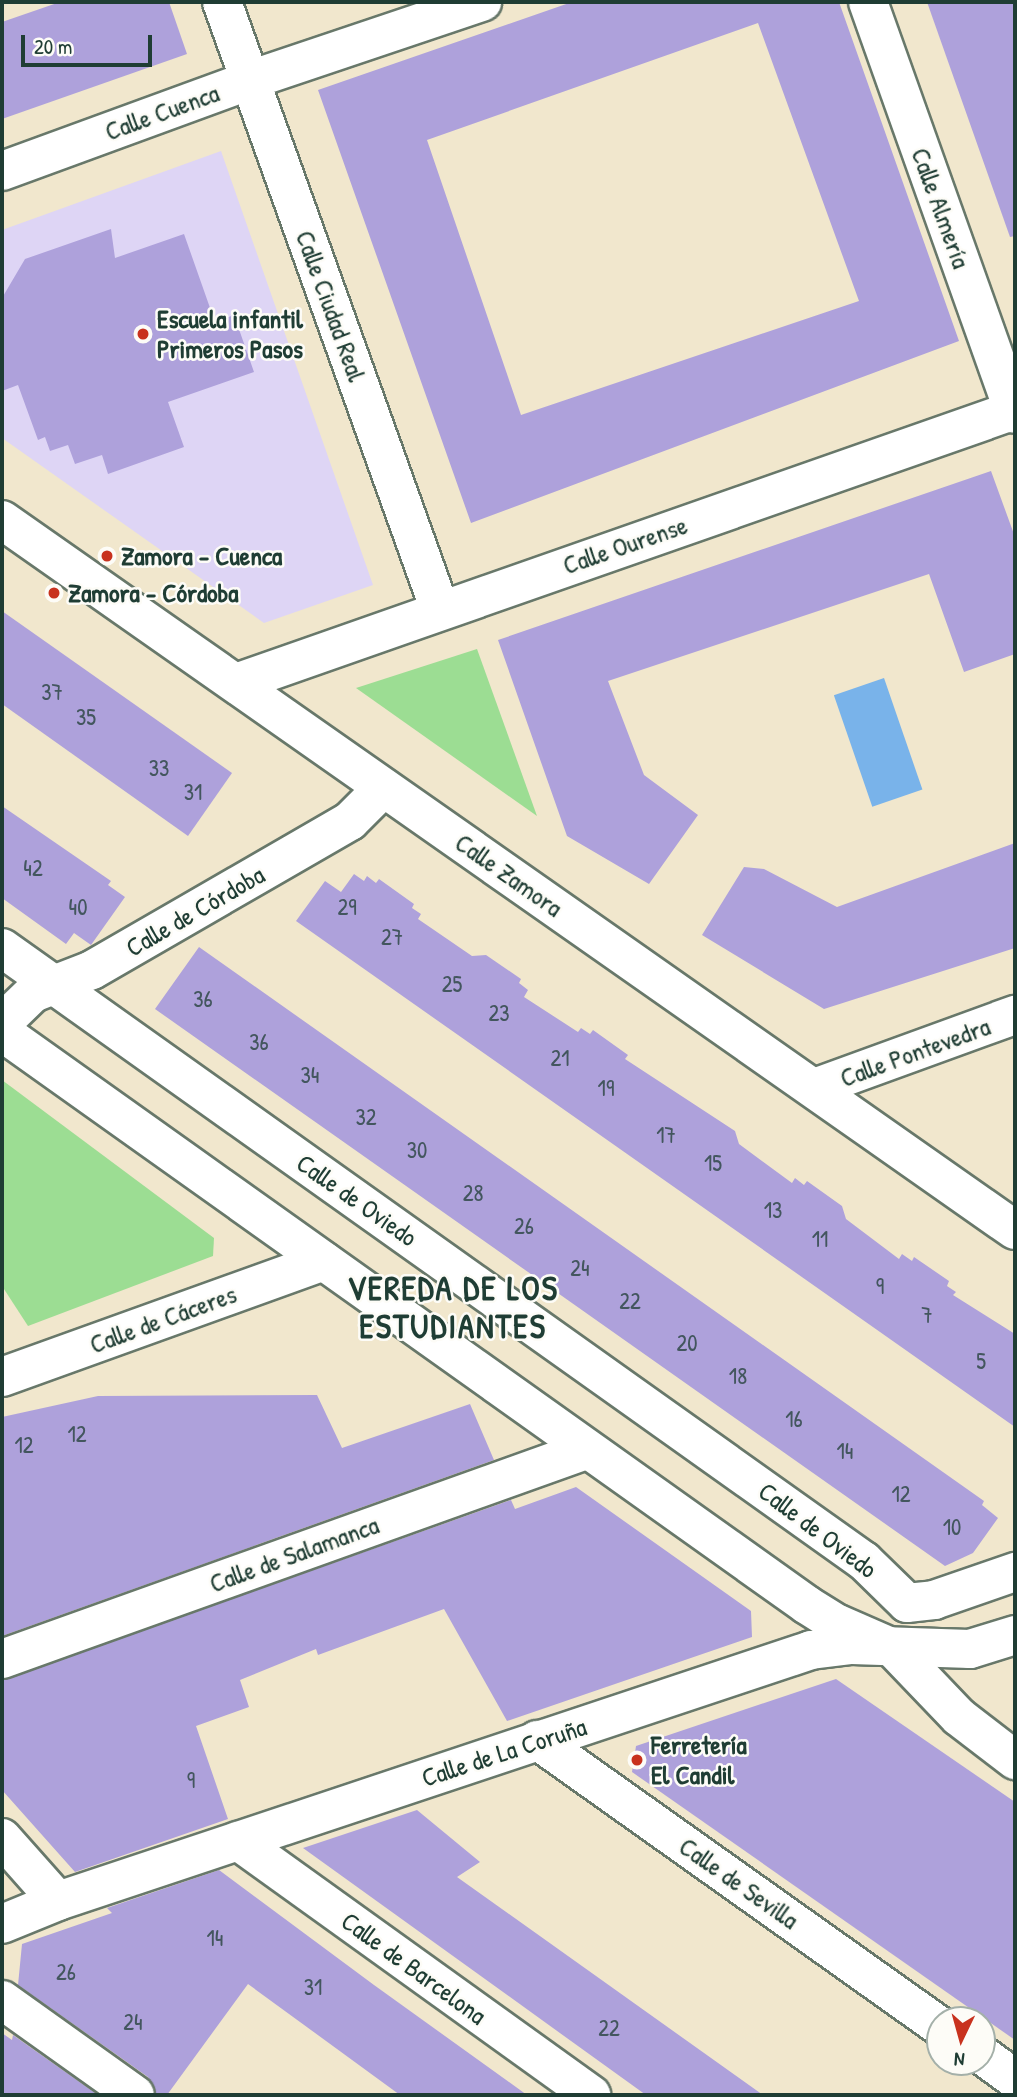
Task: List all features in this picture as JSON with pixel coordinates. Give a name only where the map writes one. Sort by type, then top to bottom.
[{"type":"street","name":"Calle Ciudad Real","points":[[222,2],[440,610]]},
{"type":"street","name":"Calle Cuenca","points":[[2,171],[250,80],[482,2]]},
{"type":"street","name":"Calle Almería","points":[[868,2],[1015,412]]},
{"type":"street","name":"Calle Ourense","points":[[236,683],[1015,412]]},
{"type":"street","name":"Calle Zamora","points":[[2,520],[1015,1230]]},
{"type":"street","name":"Calle de Córdoba","points":[[2,1023],[33,993],[92,970],[350,821],[383,789]]},
{"type":"street","name":"Calle de Oviedo","points":[[2,948],[854,1553],[907,1603]]},
{"type":"street","name":"Calle Pontevedra","points":[[814,1088],[1015,1015]]},
{"type":"street","points":[[2,1032],[586,1450],[822,1615],[893,1648],[959,1717],[1015,1760]]},
{"type":"street","name":"Calle de Cáceres","points":[[2,1377],[324,1261]]},
{"type":"street","name":"Calle de Salamanca","points":[[2,1659],[586,1450]]},
{"type":"street","points":[[893,1648],[907,1603],[934,1600],[1015,1572]]},
{"type":"street","name":"Calle de La Coruña","points":[[2,1924],[58,1901],[811,1650],[852,1645],[970,1649],[1015,1635]]},
{"type":"street","name":"Calle de Sevilla","points":[[537,1740],[926,2016]]},
{"type":"street","points":[[2,1838],[58,1901]]},
{"type":"street","name":"Calle de Barcelona","points":[[238,1841],[591,2095]]},
{"type":"street","points":[[2,2000],[135,2095]]},
{"type":"street","points":[[996,2066],[1015,2079]]},
{"type":"shaded area","name":"Escuela infantil Primeros Pasos","points":[[221,151],[373,585],[264,623],[2,438],[2,230]]},
{"type":"green space","points":[[477,649],[537,816],[356,688]]},
{"type":"green space","points":[[2,1080],[214,1238],[213,1256],[28,1326],[2,1286]]},
{"type":"water","points":[[884,678],[922,790],[872,807],[834,695]]},
{"type":"building","points":[[60,2],[169,2],[187,54],[2,119],[2,22]]},
{"type":"building","points":[[572,2],[839,2],[959,341],[471,523],[318,90]],"holes":[[[758,23],[859,301],[521,415],[427,140]]]},
{"type":"building","points":[[927,2],[1015,2],[1015,236],[1010,237]]},
{"type":"building","points":[[111,229],[115,258],[184,234],[215,322],[234,315],[254,372],[168,402],[184,447],[108,474],[102,455],[75,464],[68,445],[50,451],[45,437],[38,440],[18,385],[2,391],[2,298],[25,259]]},
{"type":"building","points":[[991,471],[1015,537],[1015,654],[964,672],[929,574],[608,681],[644,775],[698,815],[649,884],[567,836],[498,640]]},
{"type":"building","points":[[2,611],[232,773],[188,836],[2,704]]},
{"type":"building","points":[[2,806],[111,881],[108,885],[125,897],[91,945],[74,933],[66,944],[2,898]]},
{"type":"building","points":[[1015,843],[1015,948],[824,1009],[702,935],[744,867],[764,869],[837,907]]},
{"type":"building","points":[[354,874],[364,881],[367,876],[376,883],[379,879],[414,904],[412,908],[421,914],[418,919],[472,956],[486,955],[521,979],[519,983],[528,990],[524,997],[578,1032],[581,1028],[590,1034],[593,1030],[628,1055],[625,1059],[735,1131],[739,1144],[792,1183],[795,1178],[804,1185],[807,1181],[842,1206],[846,1219],[899,1259],[902,1254],[912,1261],[914,1257],[949,1281],[947,1286],[956,1292],[953,1295],[1015,1334],[1015,1427],[296,921],[325,881],[341,892]]},
{"type":"building","points":[[199,947],[984,1501],[982,1505],[998,1518],[973,1553],[945,1566],[155,1009]]},
{"type":"building","points":[[317,1395],[342,1448],[470,1404],[494,1460],[2,1636],[2,1417],[98,1396]]},
{"type":"building","points":[[576,1487],[751,1611],[752,1637],[507,1721],[444,1609],[318,1655],[316,1649],[240,1680],[249,1707],[196,1726],[228,1819],[75,1872],[2,1790],[2,1680],[511,1500],[515,1509]]},
{"type":"building","points":[[836,1679],[1015,1802],[1015,2040],[996,2027],[996,2006],[966,2006],[632,1772],[636,1746]]},
{"type":"building","points":[[417,1810],[480,1862],[457,1877],[763,2095],[646,2095],[303,1848]]},
{"type":"building","points":[[219,1870],[527,2095],[400,2095],[248,1984],[167,2095],[157,2095],[148,2077],[18,1985],[22,1944],[112,1913],[107,1908]]},
{"type":"building","points":[[2,2033],[12,2040],[13,2035],[98,2095],[2,2095]]},
{"type":"place","name":"Escuela infantil Primeros Pasos","points":[[143,334]]},
{"type":"place","name":"Zamora - Cuenca","points":[[107,556]]},
{"type":"place","name":"Zamora - Córdoba","points":[[54,593]]},
{"type":"place","name":"Ferretería El Candil","points":[[637,1760]]},
{"type":"district","name":"VEREDA DE LOS ESTUDIANTES","points":[[453,1308]]}]
